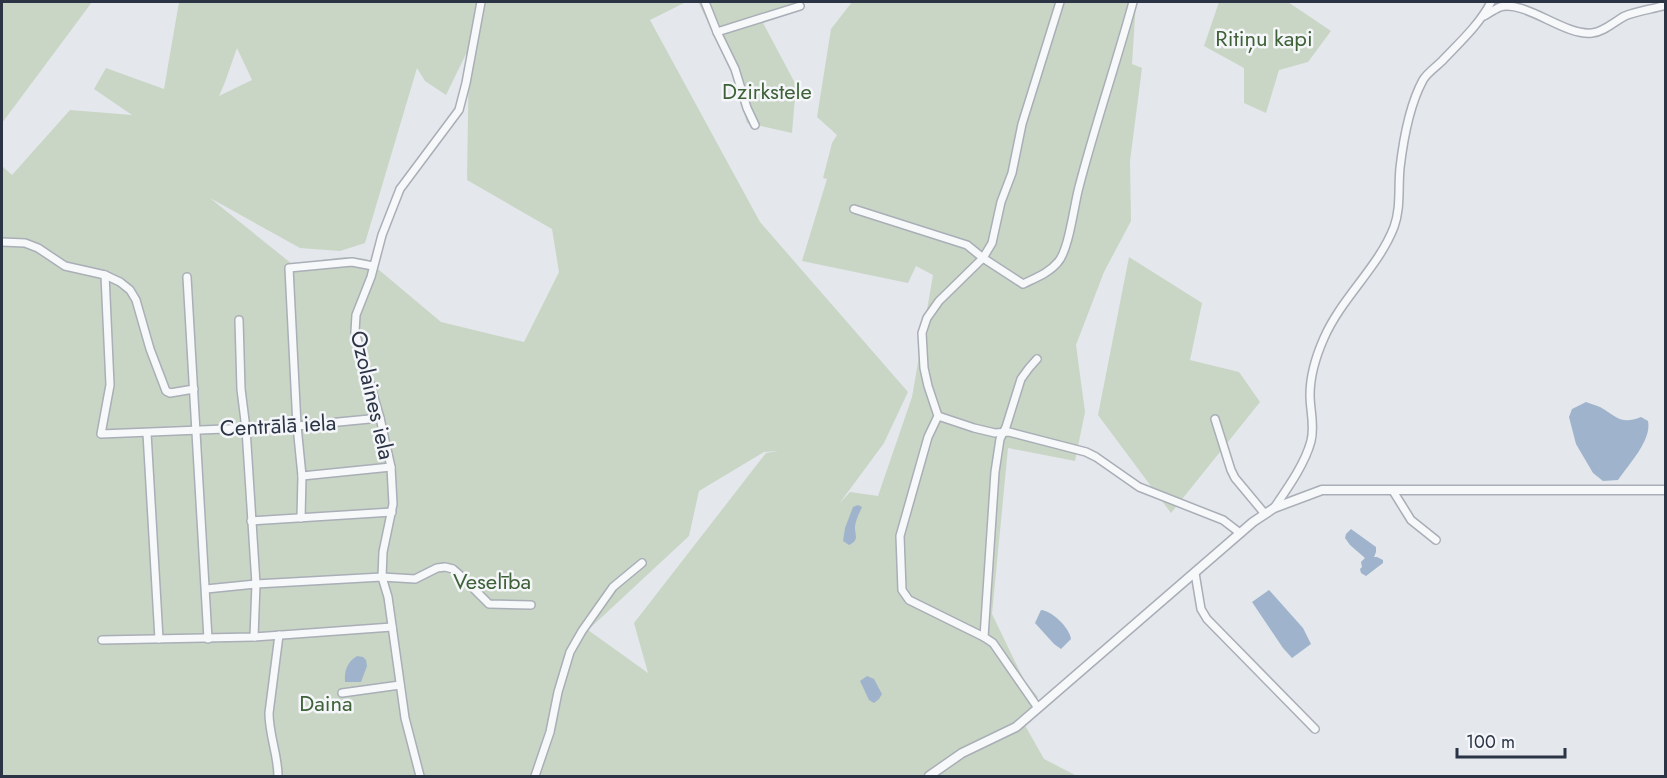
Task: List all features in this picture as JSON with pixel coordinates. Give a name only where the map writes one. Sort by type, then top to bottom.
[{"type":"street","name":"Ozolaines iela","points":[[420,777],[405,718],[388,597],[382,577],[383,552],[392,512],[391,467],[380,418],[355,332],[356,315],[382,235],[400,189],[459,110],[481,2]]},
{"type":"street","points":[[705,2],[735,69],[747,108],[755,125]]},
{"type":"street","points":[[1038,708],[993,643],[909,600],[902,590],[900,536],[928,437],[938,416],[924,368],[922,333],[927,318],[939,301],[983,258],[992,243],[1001,202],[1012,173],[1022,124],[1060,2]]},
{"type":"street","points":[[854,209],[967,245],[1023,284],[1045,273],[1058,262],[1064,252],[1094,132],[1133,2]]},
{"type":"street","points":[[1274,508],[1311,440],[1313,423],[1311,382],[1324,337],[1353,291],[1385,248],[1399,213],[1401,166],[1415,99],[1424,78],[1476,26],[1491,2]]},
{"type":"street","points":[[1481,18],[1501,6],[1512,5],[1575,31],[1592,33],[1608,27],[1627,15],[1665,5]]},
{"type":"street","points":[[717,32],[800,6]]},
{"type":"street","points":[[3,240],[25,243],[38,248],[66,266],[105,275],[120,282],[130,290],[136,300],[150,349],[166,391],[170,393],[194,389]]},
{"type":"street","points":[[301,518],[302,477],[297,426],[289,268],[352,262],[373,266]]},
{"type":"street","name":"Centrālā iela","points":[[105,275],[110,385],[101,435],[297,426],[380,418]]},
{"type":"street","points":[[187,277],[208,639]]},
{"type":"street","points":[[239,320],[256,584],[254,637]]},
{"type":"street","points":[[984,638],[995,472],[1000,439],[1021,379],[1037,359]]},
{"type":"street","points":[[938,416],[974,428],[995,433],[1010,432],[1086,452],[1139,487],[1223,520],[1240,533]]},
{"type":"street","points":[[1215,419],[1231,470],[1265,514]]},
{"type":"street","points":[[147,433],[159,639]]},
{"type":"street","points":[[302,477],[391,467]]},
{"type":"street","points":[[1288,486],[1299,499]]},
{"type":"street","points":[[929,777],[962,753],[1016,727],[1240,533],[1274,508],[1322,490],[1665,490]]},
{"type":"street","points":[[1393,491],[1411,520],[1436,540]]},
{"type":"street","points":[[251,521],[392,512]]},
{"type":"street","points":[[535,777],[550,732],[558,692],[570,652],[613,588],[642,563]]},
{"type":"street","points":[[206,589],[382,577],[415,579],[437,567],[445,567],[453,569],[489,604],[531,605]]},
{"type":"street","points":[[1194,573],[1202,609],[1207,619],[1315,729]]},
{"type":"street","points":[[102,640],[254,637],[392,627]]},
{"type":"street","points":[[278,777],[269,726],[269,713],[279,635]]},
{"type":"street","points":[[342,693],[400,685]]},
{"type":"green space","points":[[2,2],[92,2],[2,123]]},
{"type":"green space","points":[[179,2],[686,2],[650,20],[760,222],[908,392],[884,443],[839,504],[850,492],[878,496],[912,397],[933,275],[916,266],[908,283],[802,261],[827,179],[823,178],[832,143],[837,135],[817,117],[831,29],[852,2],[1136,2],[1132,64],[1142,68],[1130,161],[1131,221],[1104,272],[1076,345],[1085,412],[1075,461],[1008,448],[992,614],[1024,680],[1038,697],[1034,701],[1038,708],[1022,720],[1044,759],[1077,776],[2,776],[2,166],[12,175],[70,110],[132,115],[94,89],[106,68],[164,89]],"holes":[[[237,48],[252,80],[219,96],[225,82]],[[466,54],[469,54],[467,180],[552,229],[559,272],[524,342],[441,322],[366,259],[344,257],[292,264],[210,198],[300,248],[340,251],[365,243],[417,68],[425,81],[446,95]],[[778,451],[766,453],[634,623],[648,673],[588,630],[689,536],[699,491],[764,452]]]},
{"type":"green space","name":"Dzirkstele","points":[[698,2],[806,2],[761,19],[796,85],[792,133],[747,123],[732,71]]},
{"type":"green space","name":"Ritiņu kapi","points":[[1219,2],[1288,2],[1331,31],[1308,62],[1279,70],[1266,113],[1244,103],[1244,68],[1204,46]]},
{"type":"green space","points":[[1129,257],[1202,303],[1190,360],[1239,372],[1260,402],[1171,513],[1098,415]]},
{"type":"water","points":[[1586,402],[1600,407],[1619,419],[1629,420],[1641,417],[1648,421],[1647,436],[1643,444],[1618,480],[1603,481],[1593,473],[1576,444],[1569,417],[1572,409]]},
{"type":"water","points":[[858,505],[862,507],[855,526],[856,538],[849,545],[843,541],[845,528],[853,507]]},
{"type":"water","points":[[1351,529],[1376,547],[1374,557],[1383,560],[1383,563],[1366,576],[1361,573],[1360,569],[1361,562],[1365,558],[1345,538]]},
{"type":"water","points":[[1269,590],[1303,628],[1311,644],[1292,658],[1252,602]]},
{"type":"water","points":[[1041,610],[1055,616],[1070,634],[1071,639],[1061,649],[1035,623]]},
{"type":"water","points":[[357,656],[366,660],[367,666],[361,682],[345,682],[347,667]]},
{"type":"water","points":[[867,676],[874,679],[882,694],[874,703],[869,700],[860,681]]},
{"type":"park label","name":"Veselība","points":[[492,581]]},
{"type":"park label","name":"Daina","points":[[326,703]]}]
